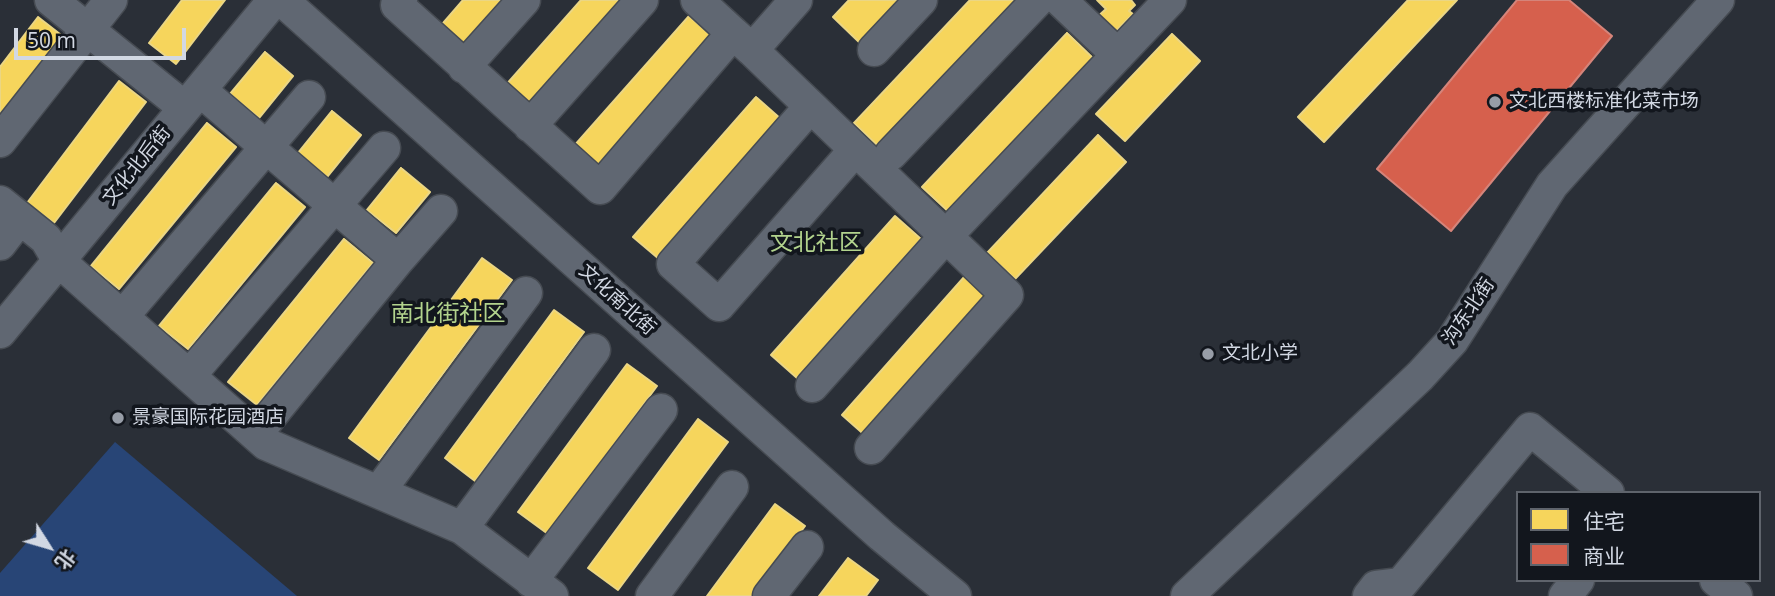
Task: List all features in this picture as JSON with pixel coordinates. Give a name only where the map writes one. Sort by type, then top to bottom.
[{"type":"street","points":[[51,0],[88,29],[268,148],[398,260]]},
{"type":"street","points":[[0,141],[111,0]]},
{"type":"street","name":"文化北后街","points":[[0,332],[274,0]]},
{"type":"street","name":"文化南北街","points":[[282,0],[882,536],[955,596]]},
{"type":"street","points":[[401,0],[397,5],[600,188],[742,41],[796,0]]},
{"type":"street","points":[[464,67],[524,0]]},
{"type":"street","points":[[530,126],[642,0]]},
{"type":"street","points":[[697,0],[1007,295],[871,448]]},
{"type":"street","points":[[874,50],[921,0]]},
{"type":"street","points":[[891,155],[1038,0]]},
{"type":"street","points":[[1060,0],[1118,55]]},
{"type":"street","points":[[812,386],[946,236],[1170,0]]},
{"type":"street","name":"沟东北街","points":[[1187,596],[1387,411],[1452,341],[1552,185],[1718,0]]},
{"type":"street","points":[[122,317],[309,97]]},
{"type":"street","points":[[810,107],[673,264],[719,305],[855,150]]},
{"type":"street","points":[[189,376],[333,204],[384,148]]},
{"type":"street","points":[[0,244],[10,210],[46,239],[59,261],[266,444],[462,528],[541,588],[661,410]]},
{"type":"street","points":[[256,434],[441,211]]},
{"type":"street","points":[[380,491],[526,293]]},
{"type":"street","points":[[462,528],[594,350]]},
{"type":"street","points":[[1368,596],[1376,587],[1409,590],[1530,429],[1606,491]]},
{"type":"street","points":[[652,596],[733,487]]},
{"type":"street","points":[[769,596],[807,547]]},
{"type":"street","points":[[1565,596],[1576,582]]},
{"type":"street","points":[[1718,582],[1736,596]]},
{"type":"shaded area","points":[[115,442],[297,596],[0,596],[0,573]]},
{"type":"building: 住宅","points":[[182,0],[225,0],[176,64],[149,43]]},
{"type":"building: 住宅","points":[[463,0],[510,0],[457,60],[431,37]]},
{"type":"building: 住宅","points":[[581,0],[627,0],[523,118],[497,95]]},
{"type":"building: 住宅","points":[[849,0],[902,0],[861,44],[833,17]]},
{"type":"building: 住宅","points":[[970,0],[1024,0],[882,150],[854,123]]},
{"type":"building: 住宅","points":[[1097,0],[1131,0],[1135,5],[1129,11],[1133,14],[1112,35],[1095,19],[1106,9]]},
{"type":"building: 住宅","points":[[1408,0],[1457,0],[1324,142],[1298,117]]},
{"type":"building: 住宅","points":[[689,16],[715,39],[592,179],[566,155]]},
{"type":"building: 住宅","points":[[38,17],[65,38],[0,123],[0,67]]},
{"type":"building: 住宅","points":[[1067,33],[1095,60],[951,214],[922,187]]},
{"type":"building: 住宅","points":[[1172,34],[1200,61],[1125,141],[1096,114]]},
{"type":"building: 住宅","points":[[265,52],[293,76],[259,118],[230,94]]},
{"type":"building: 住宅","points":[[119,81],[146,102],[54,223],[27,203]]},
{"type":"building: 住宅","points":[[756,97],[782,120],[659,259],[633,237]]},
{"type":"building: 住宅","points":[[332,111],[361,135],[327,177],[298,153]]},
{"type":"building: 住宅","points":[[207,123],[236,147],[119,289],[91,266]]},
{"type":"building: 住宅","points":[[1098,135],[1126,162],[1015,279],[987,253]]},
{"type":"building: 住宅","points":[[401,168],[430,192],[396,233],[367,210]]},
{"type":"building: 住宅","points":[[276,183],[305,207],[188,349],[159,326]]},
{"type":"building: 住宅","points":[[895,216],[921,239],[797,378],[771,355]]},
{"type":"building: 住宅","points":[[344,239],[373,263],[257,405],[228,382]]},
{"type":"building: 住宅","points":[[482,258],[512,280],[379,460],[349,438]]},
{"type":"building: 住宅","points":[[965,276],[991,299],[868,438],[842,415]]},
{"type":"building: 住宅","points":[[554,310],[584,332],[475,481],[445,458]]},
{"type":"building: 住宅","points":[[627,364],[657,386],[548,534],[518,512]]},
{"type":"building: 住宅","points":[[698,419],[728,442],[618,590],[588,568]]},
{"type":"building: 住宅","points":[[775,504],[805,526],[753,596],[707,596]]},
{"type":"building: 住宅","points":[[848,558],[878,580],[866,596],[819,596]]},
{"type":"building: 商业","name":"文北西楼标准化菜市场","points":[[1517,0],[1569,0],[1612,36],[1451,231],[1377,169]]},
{"type":"place","name":"文北西楼标准化菜市场","points":[[1495,102]]},
{"type":"place","name":"文北小学","points":[[1208,354]]},
{"type":"place","name":"景豪国际花园酒店","points":[[118,418]]},
{"type":"district","name":"文北社区","points":[[816,243]]},
{"type":"district","name":"南北街社区","points":[[448,314]]}]
